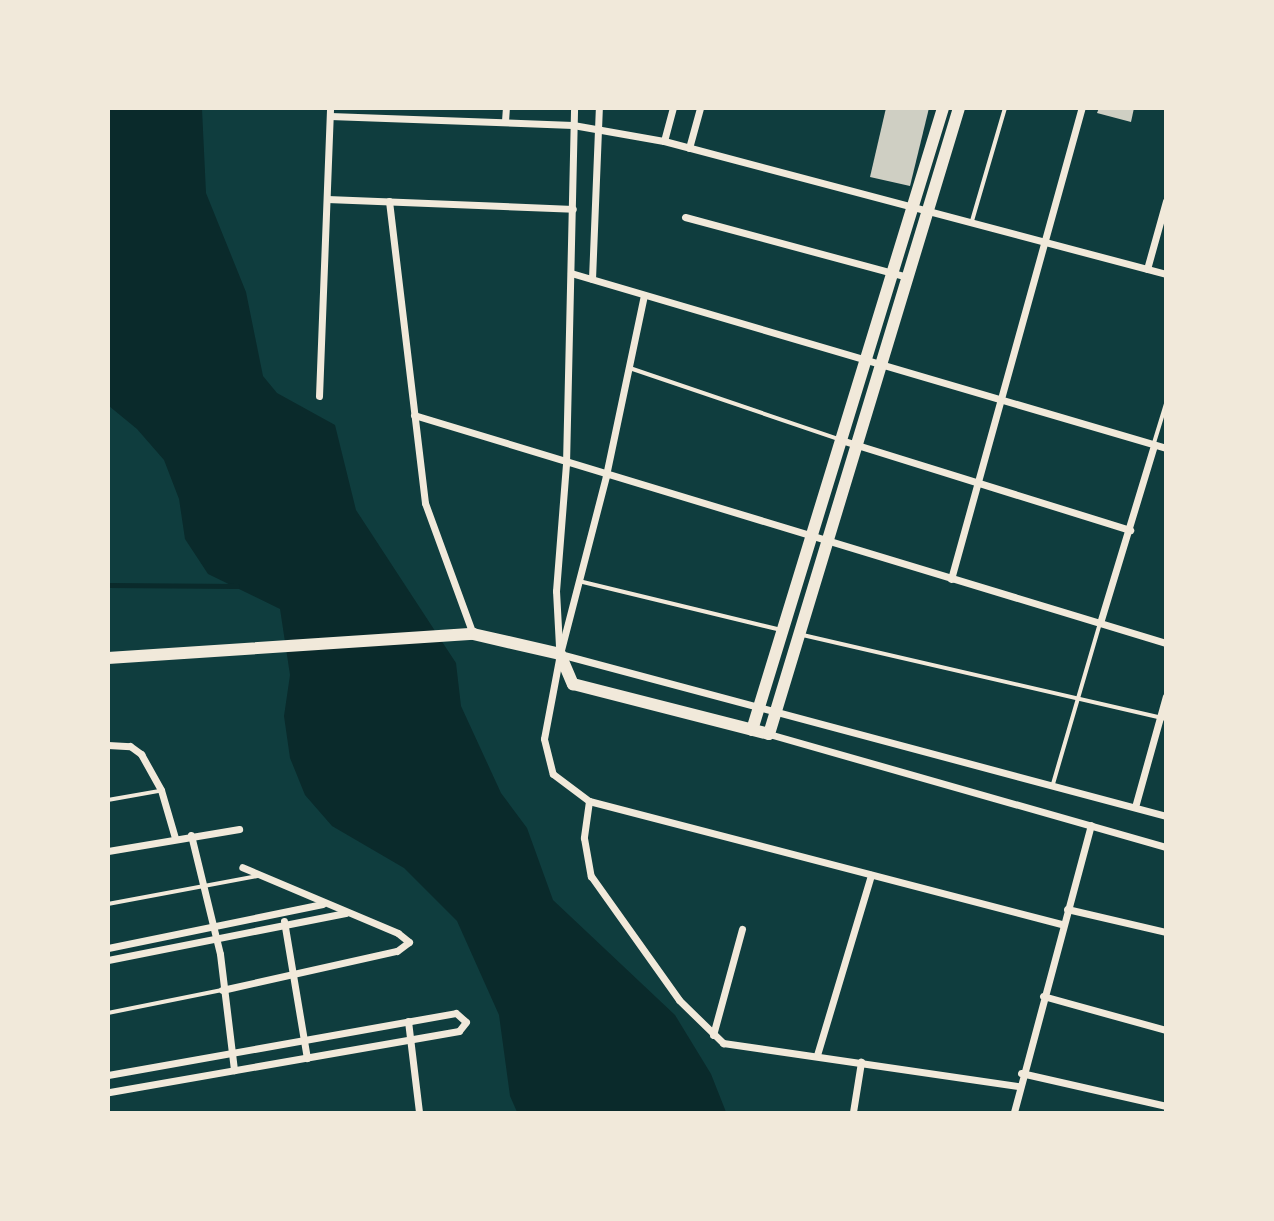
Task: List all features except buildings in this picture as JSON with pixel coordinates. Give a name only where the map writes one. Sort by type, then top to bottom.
[{"type":"main road","points":[[752,730],[943,108]]},
{"type":"main road","points":[[108,658],[455,633],[473,634],[560,654],[573,684],[769,734],[825,540],[883,363],[959,108]]},
{"type":"street","points":[[505,121],[506,108]]},
{"type":"street","points":[[560,654],[556,591],[566,464],[574,108]]},
{"type":"street","points":[[592,279],[596,128],[599,108]]},
{"type":"street","points":[[664,141],[673,108]]},
{"type":"street","points":[[690,148],[700,108]]},
{"type":"street","points":[[951,579],[1082,108]]},
{"type":"street","points":[[319,396],[330,112],[573,125],[664,141],[1045,239],[1166,274]]},
{"type":"street","points":[[327,199],[573,209]]},
{"type":"street","points":[[389,201],[425,503],[473,634]]},
{"type":"street","points":[[1147,269],[1166,201]]},
{"type":"street","points":[[685,217],[908,277]]},
{"type":"street","points":[[571,273],[1166,448]]},
{"type":"street","points":[[644,296],[606,476],[560,654],[545,753],[553,774],[589,801],[1062,924]]},
{"type":"street","points":[[414,415],[566,464],[1166,643]]},
{"type":"street","points":[[841,440],[1130,530]]},
{"type":"street","points":[[1100,623],[1154,444]]},
{"type":"street","points":[[560,654],[776,709],[1166,816]]},
{"type":"street","points":[[1135,807],[1162,719],[1166,696]]},
{"type":"street","points":[[769,734],[1166,847]]},
{"type":"street","points":[[108,745],[138,750],[161,790],[175,838]]},
{"type":"street","points":[[589,801],[584,838],[591,876],[679,1000],[713,1035],[728,1044],[1019,1086]]},
{"type":"street","points":[[1014,1112],[1021,1073],[1091,825]]},
{"type":"street","points":[[108,851],[239,829]]},
{"type":"street","points":[[191,835],[217,939],[234,1070]]},
{"type":"street","points":[[222,990],[406,947],[407,937],[345,913],[242,867]]},
{"type":"street","points":[[817,1055],[871,875]]},
{"type":"street","points":[[108,948],[324,904]]},
{"type":"street","points":[[1067,909],[1166,932]]},
{"type":"street","points":[[283,913],[307,1058]]},
{"type":"street","points":[[108,960],[345,913]]},
{"type":"street","points":[[713,1035],[742,929]]},
{"type":"street","points":[[154,939],[157,950]]},
{"type":"street","points":[[1042,996],[1166,1030]]},
{"type":"street","points":[[108,1075],[458,1013],[466,1022],[462,1030],[108,1092]]},
{"type":"street","points":[[408,1021],[419,1112]]},
{"type":"street","points":[[853,1112],[861,1062]]},
{"type":"street","points":[[1021,1073],[1166,1106]]},
{"type":"lane","points":[[972,220],[1005,108]]},
{"type":"lane","points":[[629,368],[841,440]]},
{"type":"lane","points":[[1154,444],[1166,404]]},
{"type":"lane","points":[[579,581],[782,630]]},
{"type":"lane","points":[[1054,784],[1100,623]]},
{"type":"lane","points":[[797,634],[1162,719]]},
{"type":"lane","points":[[108,800],[161,790]]},
{"type":"lane","points":[[108,904],[262,876]]},
{"type":"lane","points":[[108,1013],[222,990]]},
{"type":"water","points":[[108,109],[202,109],[206,193],[246,292],[263,376],[277,393],[335,425],[356,510],[456,663],[461,706],[501,793],[527,828],[553,900],[675,1015],[711,1074],[726,1112],[517,1112],[510,1096],[499,1015],[457,921],[404,868],[332,826],[305,795],[290,758],[284,716],[290,675],[280,609],[208,574],[185,539],[179,499],[164,460],[137,429],[109,406]]},
{"type":"waterway","points":[[108,585],[237,586]]}]
